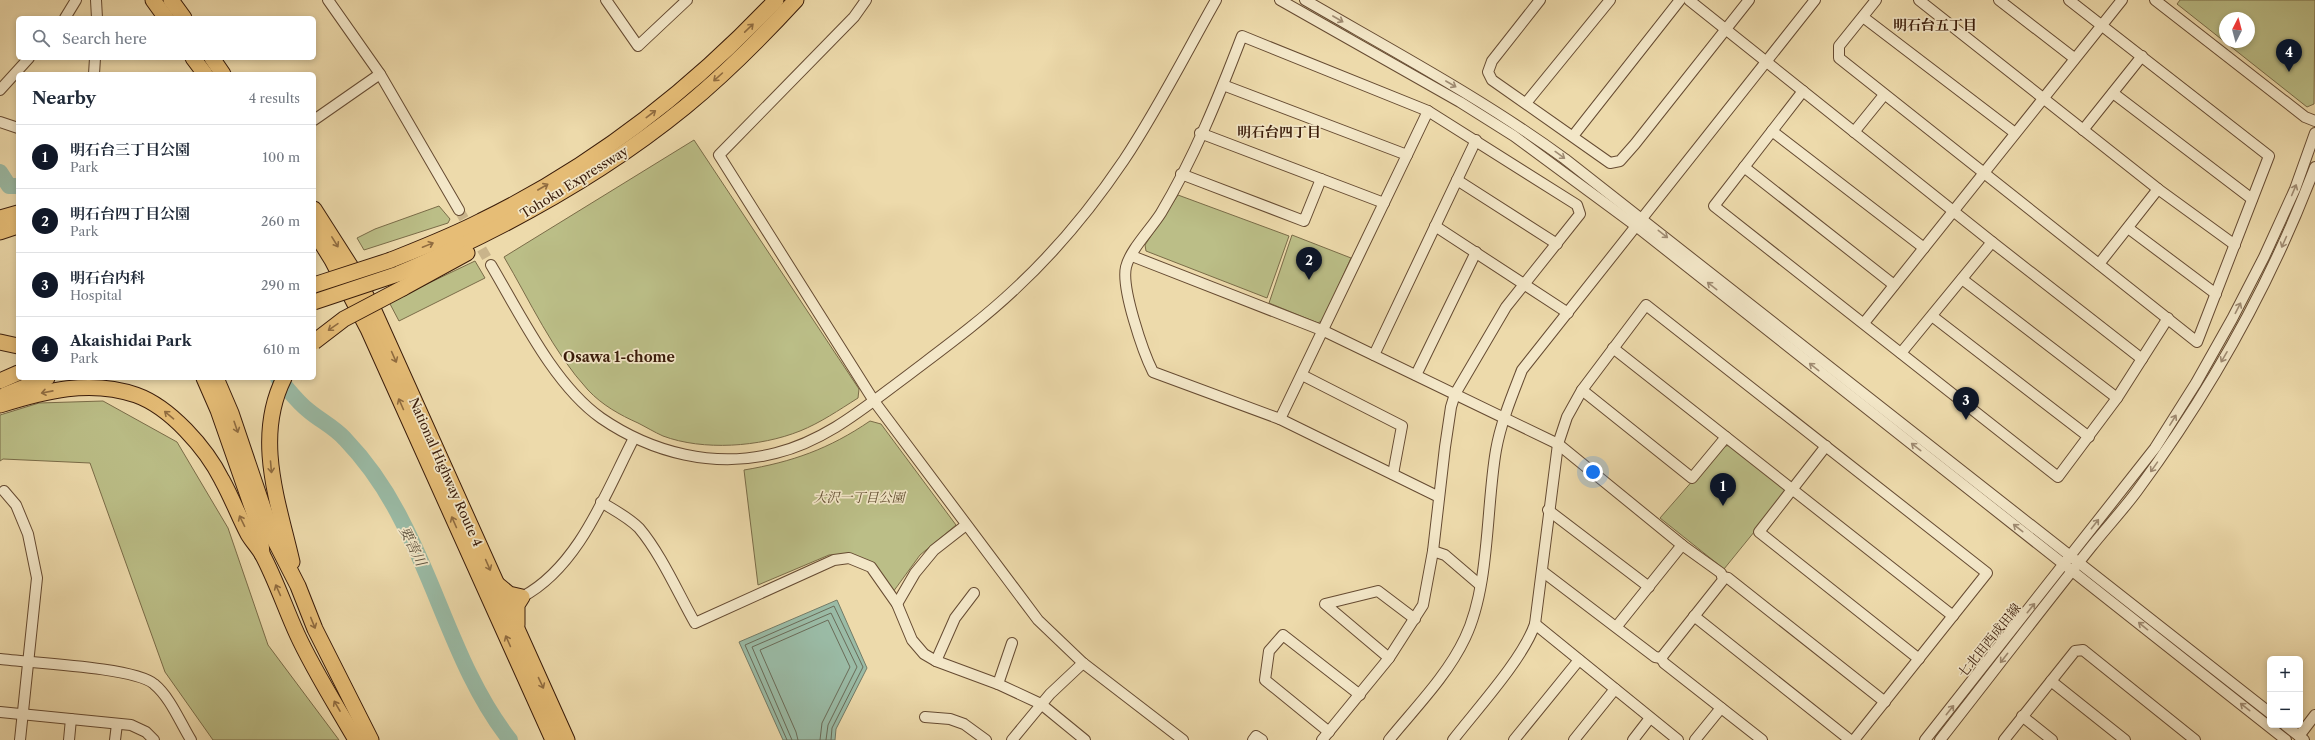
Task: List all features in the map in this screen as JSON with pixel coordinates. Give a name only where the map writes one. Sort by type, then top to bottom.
[{"type":"highway","points":[[154,0],[165,16]]},
{"type":"highway","points":[[171,0],[183,16]]},
{"type":"highway","name":"Tohoku Expressway","points":[[316,285],[392,260],[482,221],[572,170],[613,142],[695,79],[776,0]]},
{"type":"highway","name":"Tohoku Expressway","points":[[316,302],[400,281],[467,243],[516,218],[603,167],[685,107],[730,67],[796,0]]},
{"type":"highway","points":[[194,60],[204,72]]},
{"type":"highway","points":[[213,60],[222,72]]},
{"type":"highway","name":"National Highway Route 4","points":[[316,212],[351,267],[374,313],[567,740]]},
{"type":"highway","points":[[0,218],[16,214]]},
{"type":"highway","points":[[0,232],[16,227]]},
{"type":"highway","name":"National Highway Route 4","points":[[316,233],[332,260],[368,329],[530,692],[553,740]]},
{"type":"highway","points":[[316,340],[344,319],[400,281]]},
{"type":"highway","points":[[0,342],[16,346]]},
{"type":"highway","points":[[0,381],[16,374]]},
{"type":"highway","points":[[0,397],[42,380]]},
{"type":"highway","points":[[205,380],[218,410],[260,530],[262,555]]},
{"type":"highway","points":[[217,380],[231,413],[273,537],[298,586],[315,629],[367,739]]},
{"type":"highway","points":[[283,380],[275,401],[269,443],[272,484],[298,586]]},
{"type":"highway","points":[[0,405],[42,393],[92,386],[116,389],[138,395],[164,411],[184,428],[202,448],[222,479],[249,535],[262,555],[298,636],[367,739]]},
{"type":"highway","points":[[496,582],[509,594],[522,598],[517,605],[516,615],[518,632]]},
{"type":"highway","points":[[530,692],[545,740]]},
{"type":"street","points":[[66,16],[76,0]]},
{"type":"street","points":[[96,0],[97,16]]},
{"type":"street","points":[[328,0],[380,74],[459,210]]},
{"type":"street","points":[[606,0],[638,46],[687,0]]},
{"type":"street","points":[[866,0],[854,16],[719,155],[874,401],[1038,620],[1083,663],[1183,740]]},
{"type":"street","points":[[491,265],[561,378],[579,399],[599,417],[634,438],[672,452],[691,456],[712,459],[755,458],[794,448],[840,425],[874,401],[966,332],[1015,289],[1076,224],[1124,160],[1216,0]]},
{"type":"street","points":[[1280,0],[1453,98],[1514,136],[1639,222],[2072,555],[2267,711]]},
{"type":"street","points":[[1305,0],[1466,92],[1520,126],[2064,565],[2286,740]]},
{"type":"street","points":[[1540,0],[1492,61],[1488,72],[1492,80],[1610,163],[1620,161],[1749,0]]},
{"type":"street","points":[[1526,103],[1610,0]]},
{"type":"street","points":[[1572,136],[1680,0]]},
{"type":"street","points":[[1689,0],[1992,242],[2142,359]]},
{"type":"street","points":[[1389,740],[1449,666],[1466,637],[1475,611],[1480,585],[1496,450],[1503,418],[1522,370],[1815,0]]},
{"type":"street","points":[[1876,0],[1839,46],[1838,58],[2197,342],[2269,156],[2069,0]]},
{"type":"street","points":[[1920,0],[2158,189],[2235,245]]},
{"type":"street","points":[[1999,0],[2074,58]]},
{"type":"street","points":[[1864,324],[2100,25],[2122,0]]},
{"type":"street","points":[[2155,0],[2306,116],[2315,121]]},
{"type":"street","points":[[1863,17],[2015,133]]},
{"type":"street","points":[[1322,740],[1389,658],[1415,618],[1427,594],[1433,551],[1445,447],[1455,394],[1506,307],[1580,214],[1577,205],[1428,111],[1242,36],[1223,85],[1181,174],[1161,213],[1126,266],[1125,284],[1146,359],[1153,372],[1280,419],[1439,497]]},
{"type":"street","points":[[2083,130],[2142,56]]},
{"type":"street","points":[[16,72],[27,60]]},
{"type":"street","points":[[94,72],[95,60]]},
{"type":"street","points":[[0,90],[16,72]]},
{"type":"street","points":[[316,119],[380,74]]},
{"type":"street","points":[[1223,85],[1407,155]]},
{"type":"street","points":[[1803,91],[1714,206],[2058,477],[2117,398],[2168,318]]},
{"type":"street","points":[[2113,93],[2252,199]]},
{"type":"street","points":[[1854,132],[1884,95]]},
{"type":"street","points":[[1280,419],[1324,331],[1428,111]]},
{"type":"street","points":[[0,122],[16,127]]},
{"type":"street","points":[[1772,131],[1924,248]]},
{"type":"street","points":[[1200,133],[1384,203]]},
{"type":"street","name":"七北田西成田線","points":[[1926,740],[2155,448],[2196,383],[2232,319],[2264,257],[2295,188],[2315,133]]},
{"type":"street","points":[[1374,355],[1476,140]]},
{"type":"street","points":[[1744,167],[1894,286]]},
{"type":"street","points":[[1940,740],[2137,491],[2209,383],[2279,252],[2315,167]]},
{"type":"street","points":[[1181,174],[1304,221],[1320,179]]},
{"type":"street","points":[[1457,180],[1557,244]]},
{"type":"street","points":[[2099,264],[2158,189]]},
{"type":"street","points":[[1435,226],[1568,312]]},
{"type":"street","points":[[2128,228],[2216,294]]},
{"type":"street","points":[[1901,353],[1992,242]]},
{"type":"street","points":[[1416,375],[1476,252]]},
{"type":"street","points":[[1132,256],[1324,331],[1558,444],[1682,545],[1723,577],[1728,578],[1885,702]]},
{"type":"street","points":[[1962,279],[2117,398]]},
{"type":"street","points":[[1456,739],[1513,663],[1531,636],[1535,624],[1548,510],[1558,444],[1567,417],[1582,390],[1646,304],[1987,573],[1854,740]]},
{"type":"street","points":[[1932,316],[2089,437]]},
{"type":"street","points":[[1613,348],[1953,616]]},
{"type":"street","points":[[1302,375],[1402,426],[1393,474]]},
{"type":"street","points":[[1582,390],[1692,478],[1726,437]]},
{"type":"street","points":[[522,598],[546,580],[574,552],[634,438]]},
{"type":"street","points":[[1826,446],[1759,532],[1919,659]]},
{"type":"street","points":[[4,491],[16,506],[28,534],[37,578],[20,740]]},
{"type":"street","points":[[601,502],[638,527],[650,543],[696,623],[834,560],[849,558],[871,567],[897,604],[912,640],[924,654],[936,661],[998,684],[1041,704],[1085,740]]},
{"type":"street","points":[[1548,510],[1649,586]]},
{"type":"street","points":[[897,604],[915,573],[934,550],[966,525]]},
{"type":"street","points":[[1617,626],[1682,545]]},
{"type":"street","points":[[1433,551],[1445,555],[1480,585]]},
{"type":"street","points":[[1542,571],[1617,626],[1655,657],[1661,658],[1664,663],[1762,740]]},
{"type":"street","points":[[1661,658],[1723,577]]},
{"type":"street","points":[[1389,658],[1325,604],[1378,590],[1415,618]]},
{"type":"street","points":[[936,661],[955,618],[974,593]]},
{"type":"street","points":[[1694,616],[1850,740]]},
{"type":"street","points":[[1535,624],[1678,740]]},
{"type":"street","points":[[1329,732],[1265,680],[1269,651],[1283,635],[1360,695]]},
{"type":"street","points":[[998,684],[1012,643]]},
{"type":"street","points":[[2004,740],[2075,650],[2082,650],[2195,740]]},
{"type":"street","points":[[0,659],[106,670],[133,675],[153,683],[164,696],[191,740]]},
{"type":"street","points":[[1514,740],[1579,660]]},
{"type":"street","points":[[1012,740],[1041,704],[1083,663]]},
{"type":"street","points":[[2051,681],[2126,740]]},
{"type":"street","points":[[1574,740],[1615,689]]},
{"type":"street","points":[[1695,740],[1721,708]]},
{"type":"street","points":[[0,712],[131,725],[146,732],[154,740]]},
{"type":"street","points":[[2289,728],[2301,738],[2315,715]]},
{"type":"street","points":[[925,716],[950,719],[964,724],[986,740]]},
{"type":"street","points":[[2022,716],[2052,740]]},
{"type":"street","points":[[1633,740],[1650,718]]},
{"type":"street","points":[[69,740],[71,719]]},
{"type":"street","points":[[115,740],[117,724]]},
{"type":"street","points":[[1253,740],[1256,736],[1262,740]]},
{"type":"green space","points":[[2180,0],[2315,0],[2314,104],[2307,107],[2233,48],[2255,48],[2255,12],[2219,12],[2219,37],[2177,4]]},
{"type":"green space","points":[[694,140],[859,389],[858,398],[815,424],[800,431],[767,441],[750,444],[713,445],[679,441],[663,436],[625,417],[599,400],[575,375],[553,343],[504,257]]},
{"type":"green space","points":[[1178,195],[1289,236],[1267,298],[1146,251],[1145,245]]},
{"type":"green space","points":[[439,206],[450,219],[448,223],[364,250],[357,238],[375,229]]},
{"type":"green space","points":[[1292,235],[1351,258],[1323,320],[1318,323],[1269,303]]},
{"type":"green space","points":[[475,261],[485,278],[399,321],[389,302]]},
{"type":"green space","points":[[103,401],[177,442],[228,528],[268,645],[339,740],[213,740],[165,672],[90,463],[3,459],[0,461],[0,415],[39,403]]},
{"type":"green space","name":"大沢一丁目公園","points":[[870,421],[881,424],[956,525],[920,555],[893,592],[875,566],[847,554],[829,555],[758,585],[744,470],[778,463],[810,453],[855,431]]},
{"type":"green space","points":[[1730,445],[1784,487],[1785,494],[1724,569],[1660,518],[1722,447]]},
{"type":"water","points":[[837,600],[867,668],[836,729],[835,740],[783,740],[739,642]]},
{"type":"waterway","name":"要害川","points":[[0,172],[9,186],[16,186]]},
{"type":"waterway","name":"要害川","points":[[280,380],[297,400],[345,439],[362,458],[383,488],[396,510],[428,576],[463,661],[492,715],[510,740]]},
{"type":"tunnel","points":[[459,210],[491,265]]},
{"type":"place","name":"Akaishidai Park","points":[[2289,72]]},
{"type":"place","name":"明石台四丁目公園","points":[[1309,280]]},
{"type":"place","name":"明石台内科","points":[[1966,420]]},
{"type":"place","name":"明石台三丁目公園","points":[[1723,506]]},
{"type":"district","name":"明石台五丁目","points":[[1935,25]]},
{"type":"district","name":"明石台四丁目","points":[[1279,132]]},
{"type":"district","name":"Osawa 1-chome","points":[[619,357]]}]
